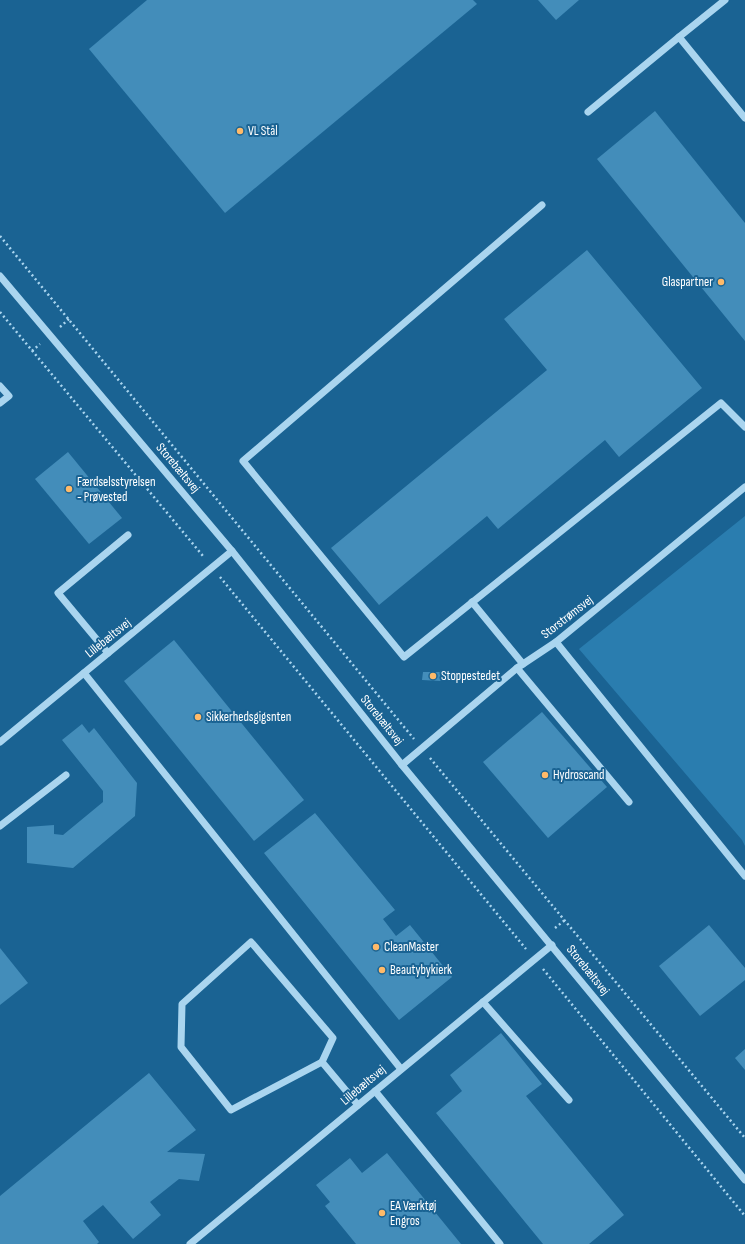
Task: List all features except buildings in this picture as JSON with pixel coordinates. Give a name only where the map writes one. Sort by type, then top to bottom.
[{"type":"street","points":[[588,112],[725,0]]},
{"type":"street","points":[[679,37],[745,118]]},
{"type":"street","points":[[542,206],[243,461],[404,657],[720,403],[745,427]]},
{"type":"street","name":"Storebæltsvej","points":[[0,276],[232,551],[402,765],[745,1180]]},
{"type":"street","points":[[0,386],[9,396],[0,403]]},
{"type":"street","name":"Storstrømsvej","points":[[402,765],[520,666],[556,642],[745,487]]},
{"type":"street","points":[[108,653],[58,593],[128,535]]},
{"type":"street","name":"Lillebæltsvej","points":[[0,742],[232,551]]},
{"type":"street","points":[[472,602],[520,666],[629,802]]},
{"type":"street","points":[[556,642],[745,876]]},
{"type":"street","points":[[84,673],[401,1069]]},
{"type":"street","points":[[0,826],[66,775]]},
{"type":"street","points":[[251,942],[333,1038],[322,1062],[231,1110],[181,1047],[182,1004],[251,942]]},
{"type":"street","name":"Lillebæltsvej","points":[[190,1244],[552,945]]},
{"type":"street","points":[[483,1002],[569,1100]]},
{"type":"street","points":[[322,1062],[358,1105]]},
{"type":"street","points":[[376,1091],[500,1244]]},
{"type":"path","points":[[0,236],[421,748],[745,1138]]},
{"type":"path","points":[[0,312],[213,567],[745,1216]]},
{"type":"shaded area","points":[[745,516],[745,846],[742,840],[579,649]]},
{"type":"place","name":"VL Stål","points":[[240,131]]},
{"type":"place","name":"Glaspartner","points":[[721,282]]},
{"type":"place","name":"Færdselsstyrelsen - Prøvested","points":[[69,489]]},
{"type":"place","name":"Stoppestedet","points":[[433,676]]},
{"type":"place","name":"Sikkerhedsgigsnten","points":[[198,717]]},
{"type":"place","name":"Hydroscand","points":[[545,775]]},
{"type":"place","name":"CleanMaster","points":[[376,947]]},
{"type":"place","name":"Beautybykierk","points":[[382,970]]},
{"type":"place","name":"EA Værktøj Engros","points":[[382,1213]]}]
